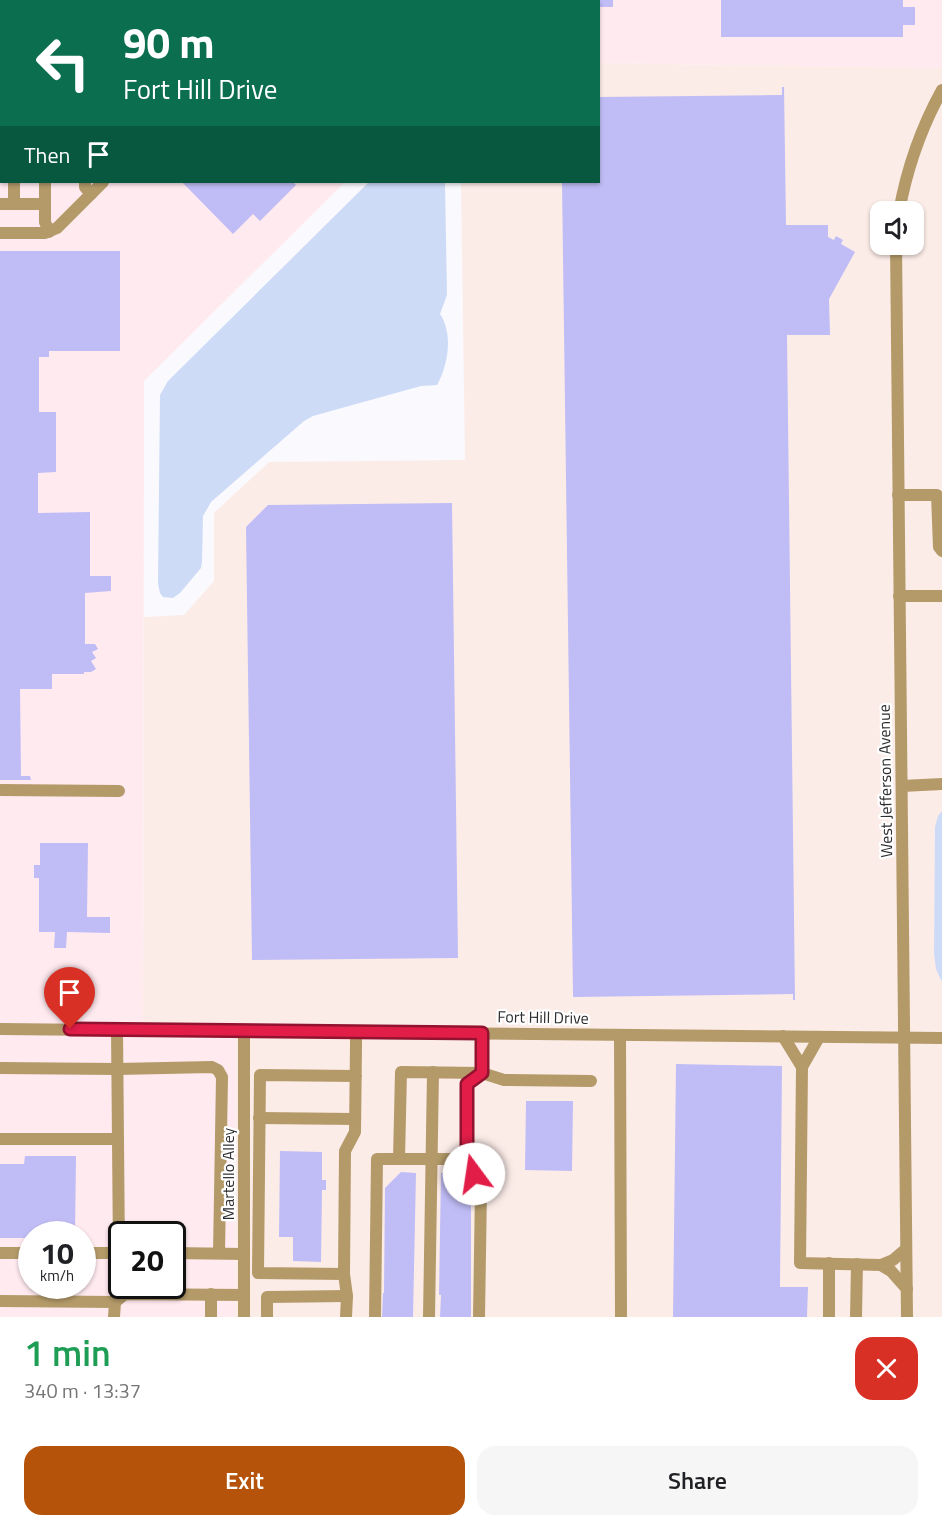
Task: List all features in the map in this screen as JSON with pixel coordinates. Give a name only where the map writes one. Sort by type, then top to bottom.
[{"type":"street","points":[[902,201],[913,154],[927,118],[942,90]]},
{"type":"street","points":[[14,183],[14,204]]},
{"type":"street","points":[[45,183],[45,222],[49,232]]},
{"type":"street","points":[[85,183],[85,187],[91,194]]},
{"type":"street","points":[[0,233],[49,232],[57,228],[102,183]]},
{"type":"street","points":[[0,204],[45,204]]},
{"type":"street","name":"West Jefferson Avenue","points":[[896,255],[907,1317]]},
{"type":"street","points":[[898,495],[938,495],[939,547],[942,551]]},
{"type":"street","points":[[899,596],[942,596]]},
{"type":"street","points":[[902,786],[942,784]]},
{"type":"street","points":[[0,790],[119,791]]},
{"type":"street","name":"Fort Hill Drive","points":[[0,1029],[942,1038]]},
{"type":"street","points":[[117,1030],[119,1221]]},
{"type":"street","name":"Martello Alley","points":[[244,1031],[244,1317]]},
{"type":"street","points":[[346,1317],[345,1150],[355,1132],[356,1032]]},
{"type":"street","points":[[482,1033],[482,1073]]},
{"type":"street","points":[[620,1035],[621,1317]]},
{"type":"street","points":[[783,1036],[802,1067]]},
{"type":"street","points":[[819,1036],[802,1067],[800,1263],[881,1265],[893,1260],[906,1249]]},
{"type":"street","points":[[0,1068],[212,1067],[218,1070],[222,1077],[219,1253]]},
{"type":"street","points":[[399,1159],[400,1072],[482,1073],[504,1080],[591,1081]]},
{"type":"street","points":[[429,1317],[433,1072]]},
{"type":"street","points":[[479,1317],[481,1189],[467,1159],[467,1084],[482,1073]]},
{"type":"street","points":[[344,1274],[258,1273],[260,1075],[356,1076]]},
{"type":"street","points":[[259,1118],[355,1119]]},
{"type":"street","points":[[0,1139],[118,1139]]},
{"type":"street","points":[[375,1317],[377,1159],[467,1159]]},
{"type":"street","points":[[0,1253],[18,1253]]},
{"type":"street","points":[[186,1253],[244,1254]]},
{"type":"street","points":[[829,1263],[829,1317]]},
{"type":"street","points":[[856,1317],[857,1264]]},
{"type":"street","points":[[881,1265],[891,1271],[907,1289]]},
{"type":"street","points":[[0,1301],[115,1302],[124,1294],[244,1295]]},
{"type":"street","points":[[211,1317],[212,1294]]},
{"type":"street","points":[[267,1317],[267,1297],[347,1296]]},
{"type":"street","points":[[114,1317],[115,1302]]},
{"type":"shaded area","points":[[600,0],[942,0],[942,68],[600,63]]},
{"type":"shaded area","points":[[600,63],[942,68],[942,1317],[235,1317],[236,1028],[143,1027],[144,617],[184,615],[214,581],[214,513],[269,462],[465,460],[461,183],[600,183]]},
{"type":"shaded area","points":[[0,183],[344,183],[144,381],[143,1026],[236,1028],[235,1317],[0,1317]]},
{"type":"water","points":[[368,183],[445,183],[447,295],[440,314],[445,324],[448,342],[447,357],[437,385],[421,386],[313,416],[304,421],[211,502],[203,516],[201,568],[173,598],[163,597],[158,584],[160,395],[168,381]]},
{"type":"water","points":[[942,811],[942,982],[936,969],[934,954],[935,827]]},
{"type":"building","points":[[600,0],[613,0],[613,7],[600,7]]},
{"type":"building","points":[[721,0],[903,0],[903,7],[915,7],[915,25],[903,25],[903,37],[721,37]]},
{"type":"building","points":[[782,87],[784,87],[786,225],[828,225],[828,237],[834,240],[836,236],[843,240],[841,244],[855,252],[829,299],[830,335],[787,335],[795,1000],[793,1000],[793,994],[573,997],[562,183],[600,183],[600,97],[782,95]]},
{"type":"building","points":[[183,183],[294,183],[296,185],[260,221],[253,214],[233,234]]},
{"type":"building","points":[[0,251],[120,251],[120,351],[49,351],[49,357],[39,357],[39,412],[56,412],[56,472],[38,473],[38,513],[90,512],[90,576],[111,576],[111,591],[85,593],[85,644],[95,644],[98,649],[92,652],[96,658],[91,661],[96,669],[84,672],[84,674],[52,674],[52,689],[20,689],[21,776],[30,776],[31,780],[0,780]]},
{"type":"building","points":[[452,503],[458,958],[252,960],[246,527],[268,505]]},
{"type":"building","points":[[40,843],[88,843],[87,917],[110,917],[110,933],[67,932],[66,948],[54,948],[55,932],[39,932],[39,878],[34,878],[34,865],[40,865]]},
{"type":"building","points":[[676,1064],[782,1066],[780,1287],[808,1287],[807,1317],[673,1317]]},
{"type":"building","points":[[526,1101],[573,1101],[572,1171],[525,1170]]},
{"type":"building","points":[[280,1151],[322,1152],[322,1180],[326,1180],[326,1190],[322,1190],[321,1262],[293,1261],[293,1237],[279,1237]]},
{"type":"building","points":[[25,1156],[76,1156],[75,1221],[18,1221],[18,1238],[0,1238],[0,1164],[24,1164]]},
{"type":"building","points":[[401,1172],[416,1173],[413,1317],[382,1317],[385,1188]]},
{"type":"building","points":[[441,1173],[456,1173],[471,1189],[471,1317],[440,1317]]},
{"type":"route","points":[[70,1029],[482,1033],[482,1073],[467,1084],[467,1159],[474,1174]]}]
